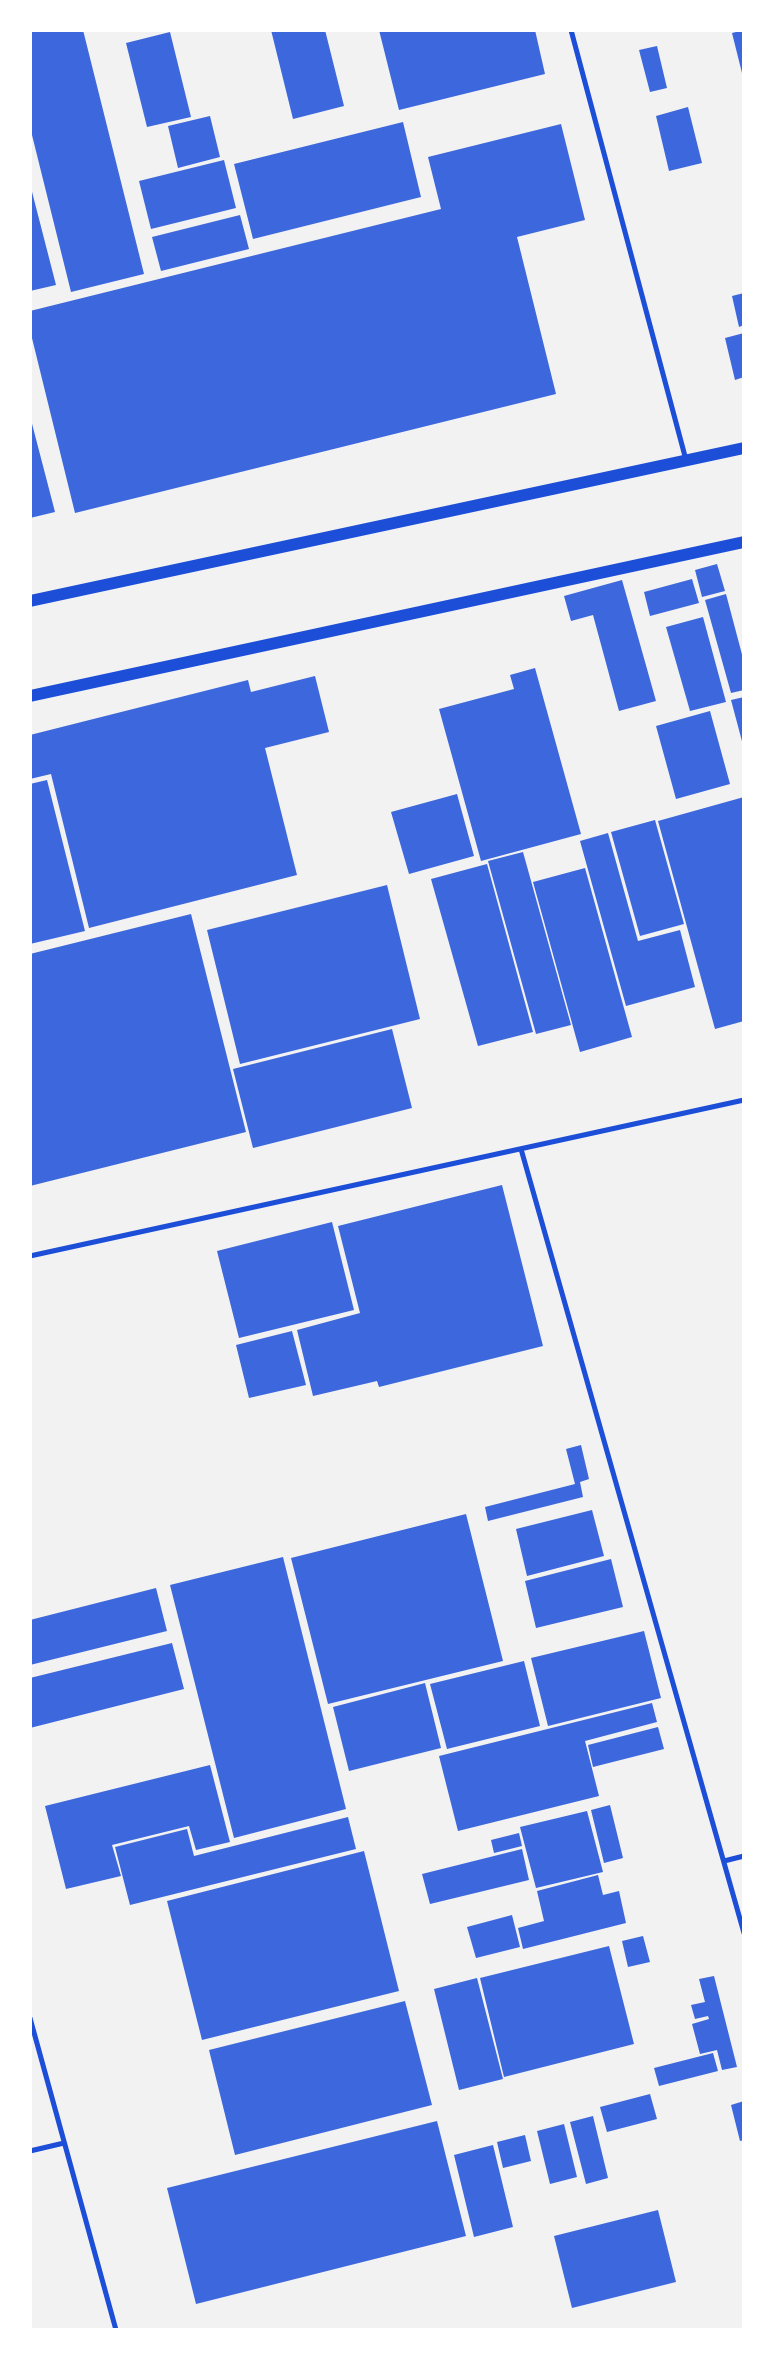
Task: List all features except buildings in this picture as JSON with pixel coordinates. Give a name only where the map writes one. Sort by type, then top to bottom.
[{"type":"street","points":[[30,601],[744,449]]},
{"type":"street","points":[[30,696],[744,542]]},
{"type":"lane","points":[[571,30],[686,460]]},
{"type":"lane","points":[[30,1256],[744,1100]]},
{"type":"lane","points":[[521,1149],[744,1933]]},
{"type":"lane","points":[[724,1861],[744,1856]]},
{"type":"lane","points":[[30,2018],[116,2330]]},
{"type":"lane","points":[[30,2151],[64,2143]]}]
